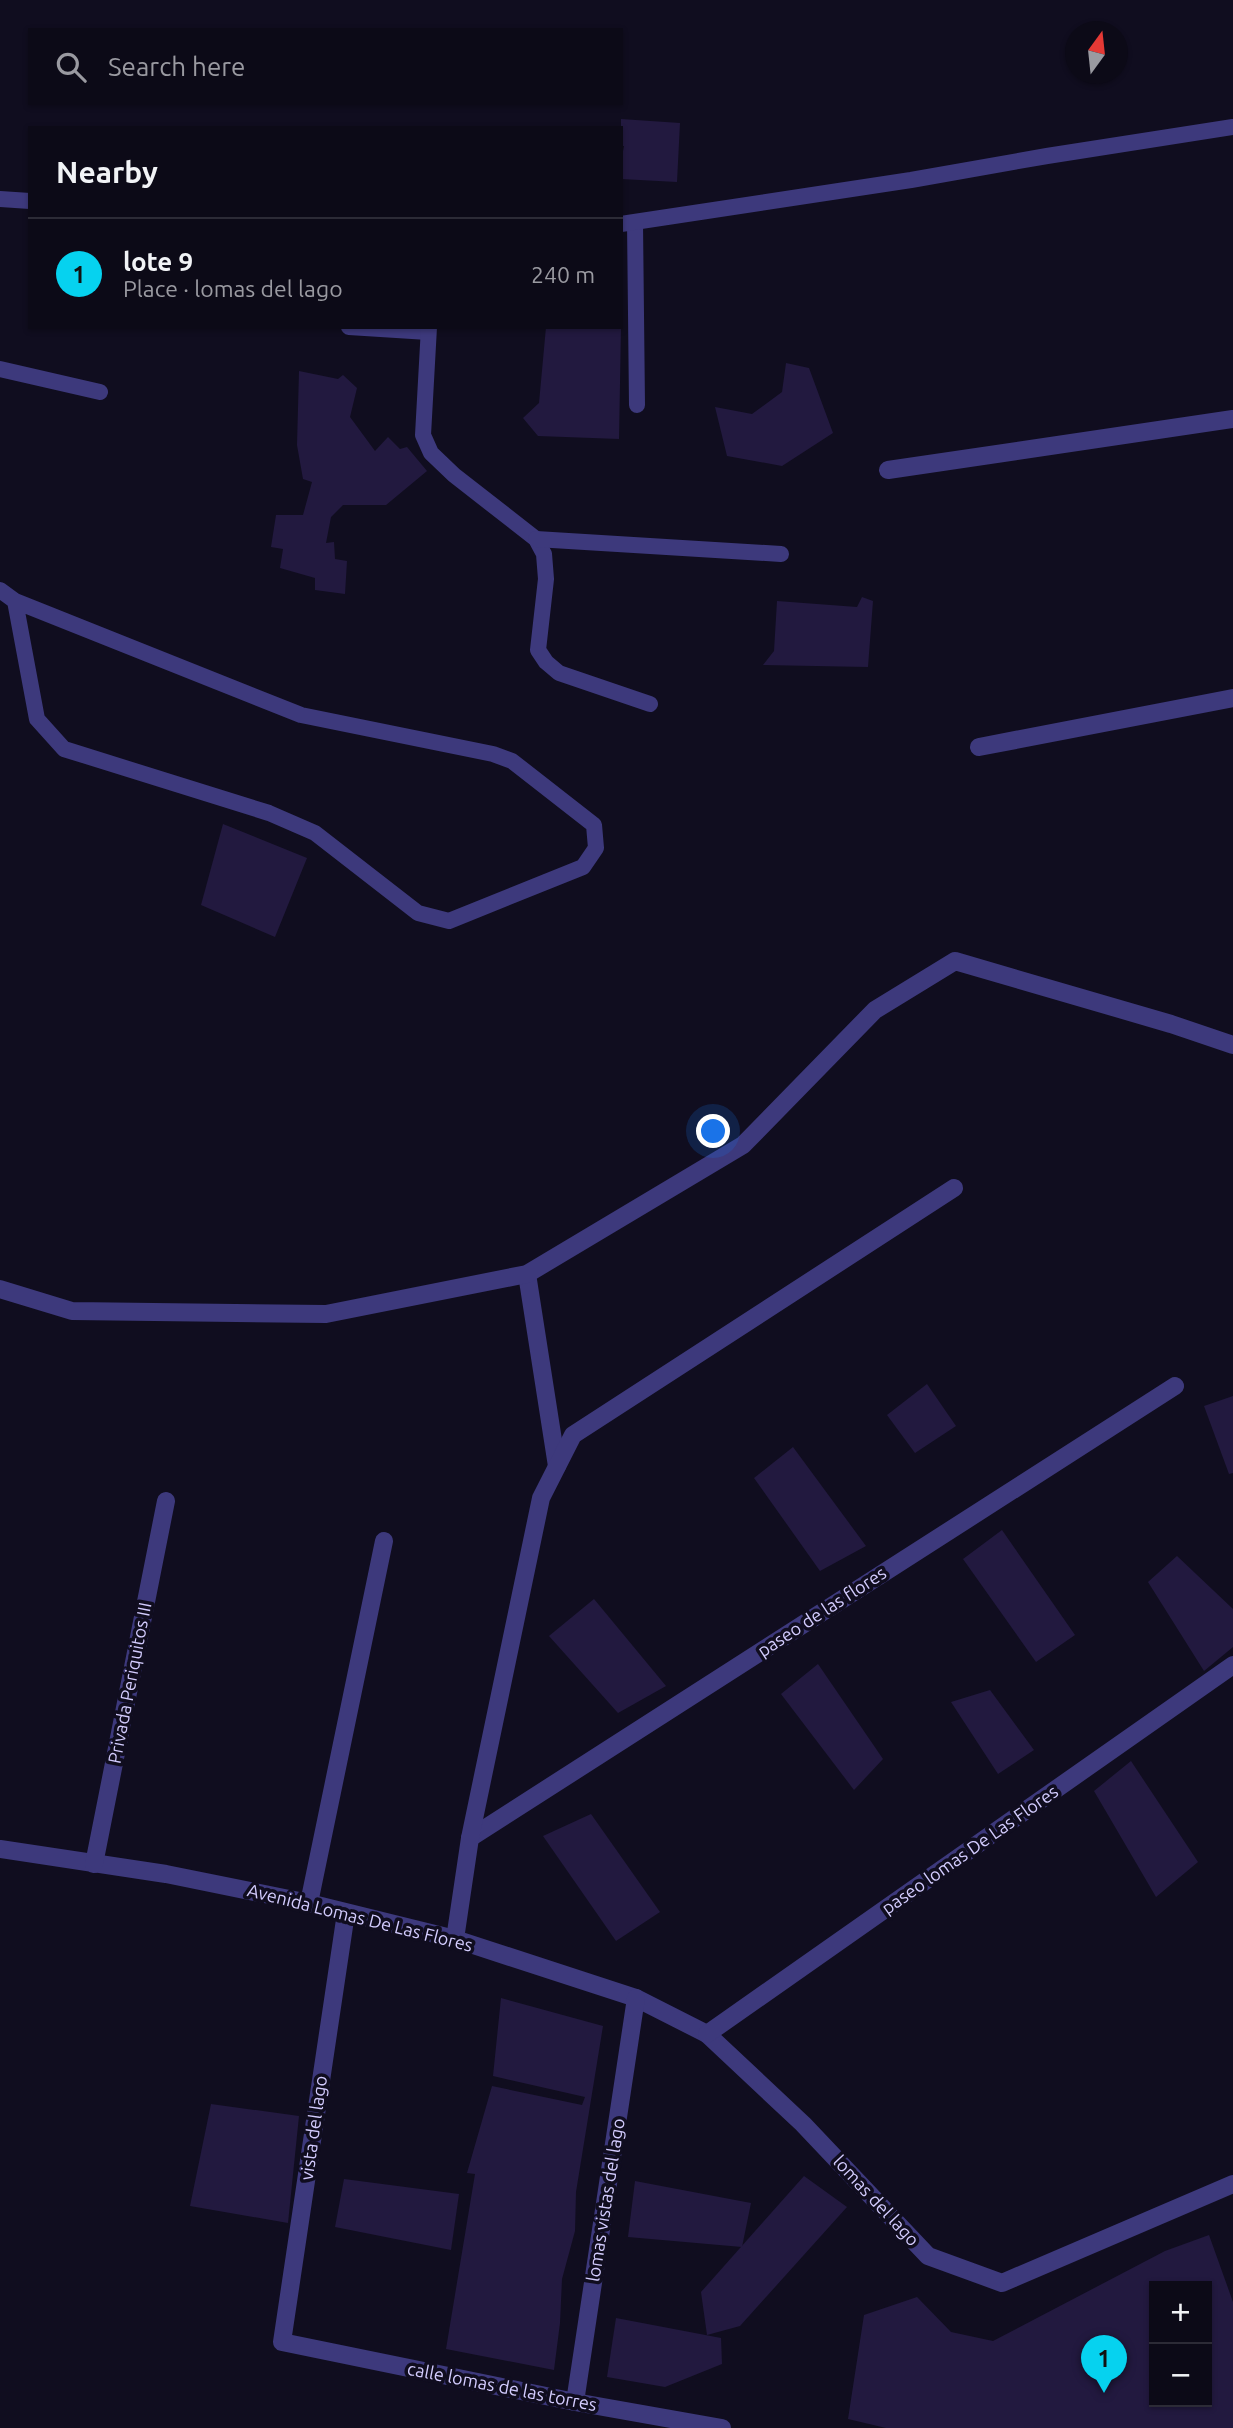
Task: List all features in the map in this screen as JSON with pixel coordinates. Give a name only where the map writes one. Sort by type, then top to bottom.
[{"type":"street","points":[[888,470],[1233,419]]},
{"type":"street","points":[[979,747],[1233,698]]},
{"type":"street","points":[[0,1289],[72,1311],[326,1314],[527,1274],[743,1145],[875,1010],[955,961],[1171,1024],[1233,1045]]},
{"type":"street","points":[[455,1939],[470,1838],[541,1497],[573,1435],[954,1188]]},
{"type":"street","points":[[527,1274],[558,1466]]},
{"type":"street","name":"paseo de las flores","points":[[470,1838],[1175,1387]]},
{"type":"street","name":"Privada Periquitos III","points":[[94,1864],[166,1501]]},
{"type":"street","points":[[309,1903],[384,1541]]},
{"type":"street","name":"paseo lomas De Las Flores","points":[[707,2034],[1233,1665]]},
{"type":"street","name":"Avenida Lomas De Las Flores","points":[[0,1849],[166,1874],[309,1903],[455,1939],[636,1998],[707,2034]]},
{"type":"street","name":"vista del lago","points":[[282,2342],[346,1913]]},
{"type":"street","name":"lomas vistas del lago","points":[[575,2402],[636,1998]]},
{"type":"street","name":"lomas del lago","points":[[707,2034],[803,2123],[928,2256],[1002,2283],[1233,2184]]},
{"type":"street","name":"calle lomas de las torres","points":[[282,2342],[686,2425],[722,2428]]},
{"type":"lane","points":[[637,405],[628,224],[1233,127]]},
{"type":"lane","points":[[0,199],[28,201]]},
{"type":"lane","points":[[402,329],[428,330],[424,435],[431,453],[454,475],[536,539],[544,554],[546,579],[538,650],[546,662],[559,673],[650,704]]},
{"type":"lane","points":[[0,369],[100,392]]},
{"type":"lane","points":[[536,539],[781,554]]},
{"type":"lane","points":[[0,590],[15,601],[301,715],[493,754],[512,761],[594,825],[596,848],[583,867],[449,921],[418,912],[315,833],[269,813],[64,749],[37,719],[15,601]]},
{"type":"building","points":[[621,119],[680,123],[677,182],[623,179],[624,146]]},
{"type":"building","points":[[546,329],[621,329],[619,439],[538,436],[523,418],[539,403]]},
{"type":"building","points":[[786,363],[809,368],[833,433],[782,466],[727,456],[715,407],[752,414],[782,392]]},
{"type":"building","points":[[299,371],[338,379],[343,375],[357,388],[350,417],[375,451],[388,437],[400,449],[407,447],[427,471],[386,505],[343,505],[331,517],[326,543],[334,542],[335,559],[347,561],[345,594],[315,590],[315,578],[280,568],[283,549],[271,547],[276,515],[303,515],[312,482],[303,479],[297,445]]},
{"type":"building","points":[[862,597],[873,601],[868,667],[763,665],[774,651],[777,601],[857,607]]},
{"type":"building","points":[[223,824],[307,858],[275,937],[201,905]]},
{"type":"building","points":[[927,1384],[956,1426],[915,1453],[887,1415]]},
{"type":"building","points":[[1233,1396],[1233,1473],[1229,1474],[1204,1406]]},
{"type":"building","points":[[793,1447],[866,1546],[820,1571],[754,1478]]},
{"type":"building","points":[[1002,1530],[1075,1635],[1036,1662],[963,1559]]},
{"type":"building","points":[[1177,1556],[1233,1609],[1233,1647],[1204,1671],[1148,1582]]},
{"type":"building","points":[[594,1599],[666,1686],[618,1713],[549,1636]]},
{"type":"building","points":[[818,1664],[883,1759],[854,1790],[781,1694]]},
{"type":"building","points":[[990,1690],[1034,1750],[998,1774],[951,1702]]},
{"type":"building","points":[[1131,1761],[1198,1862],[1156,1897],[1094,1791]]},
{"type":"building","points":[[591,1814],[660,1912],[616,1941],[543,1836]]},
{"type":"building","points":[[501,1998],[603,2026],[576,2192],[575,2231],[562,2279],[554,2370],[446,2349],[475,2174],[467,2173],[492,2086],[582,2105],[585,2097],[493,2076]]},
{"type":"building","points":[[211,2104],[299,2116],[288,2223],[190,2206]]},
{"type":"building","points":[[804,2176],[847,2207],[740,2326],[707,2335],[701,2292]]},
{"type":"building","points":[[344,2179],[459,2194],[451,2250],[335,2227]]},
{"type":"building","points":[[635,2181],[751,2203],[742,2247],[628,2237]]},
{"type":"building","points":[[1209,2235],[1233,2302],[1233,2428],[886,2428],[848,2419],[864,2315],[917,2297],[951,2332],[993,2341],[1165,2251]]},
{"type":"building","points":[[616,2318],[721,2338],[722,2364],[665,2387],[607,2377]]},
{"type":"place","name":"lote 9","points":[[1104,2393]]}]
